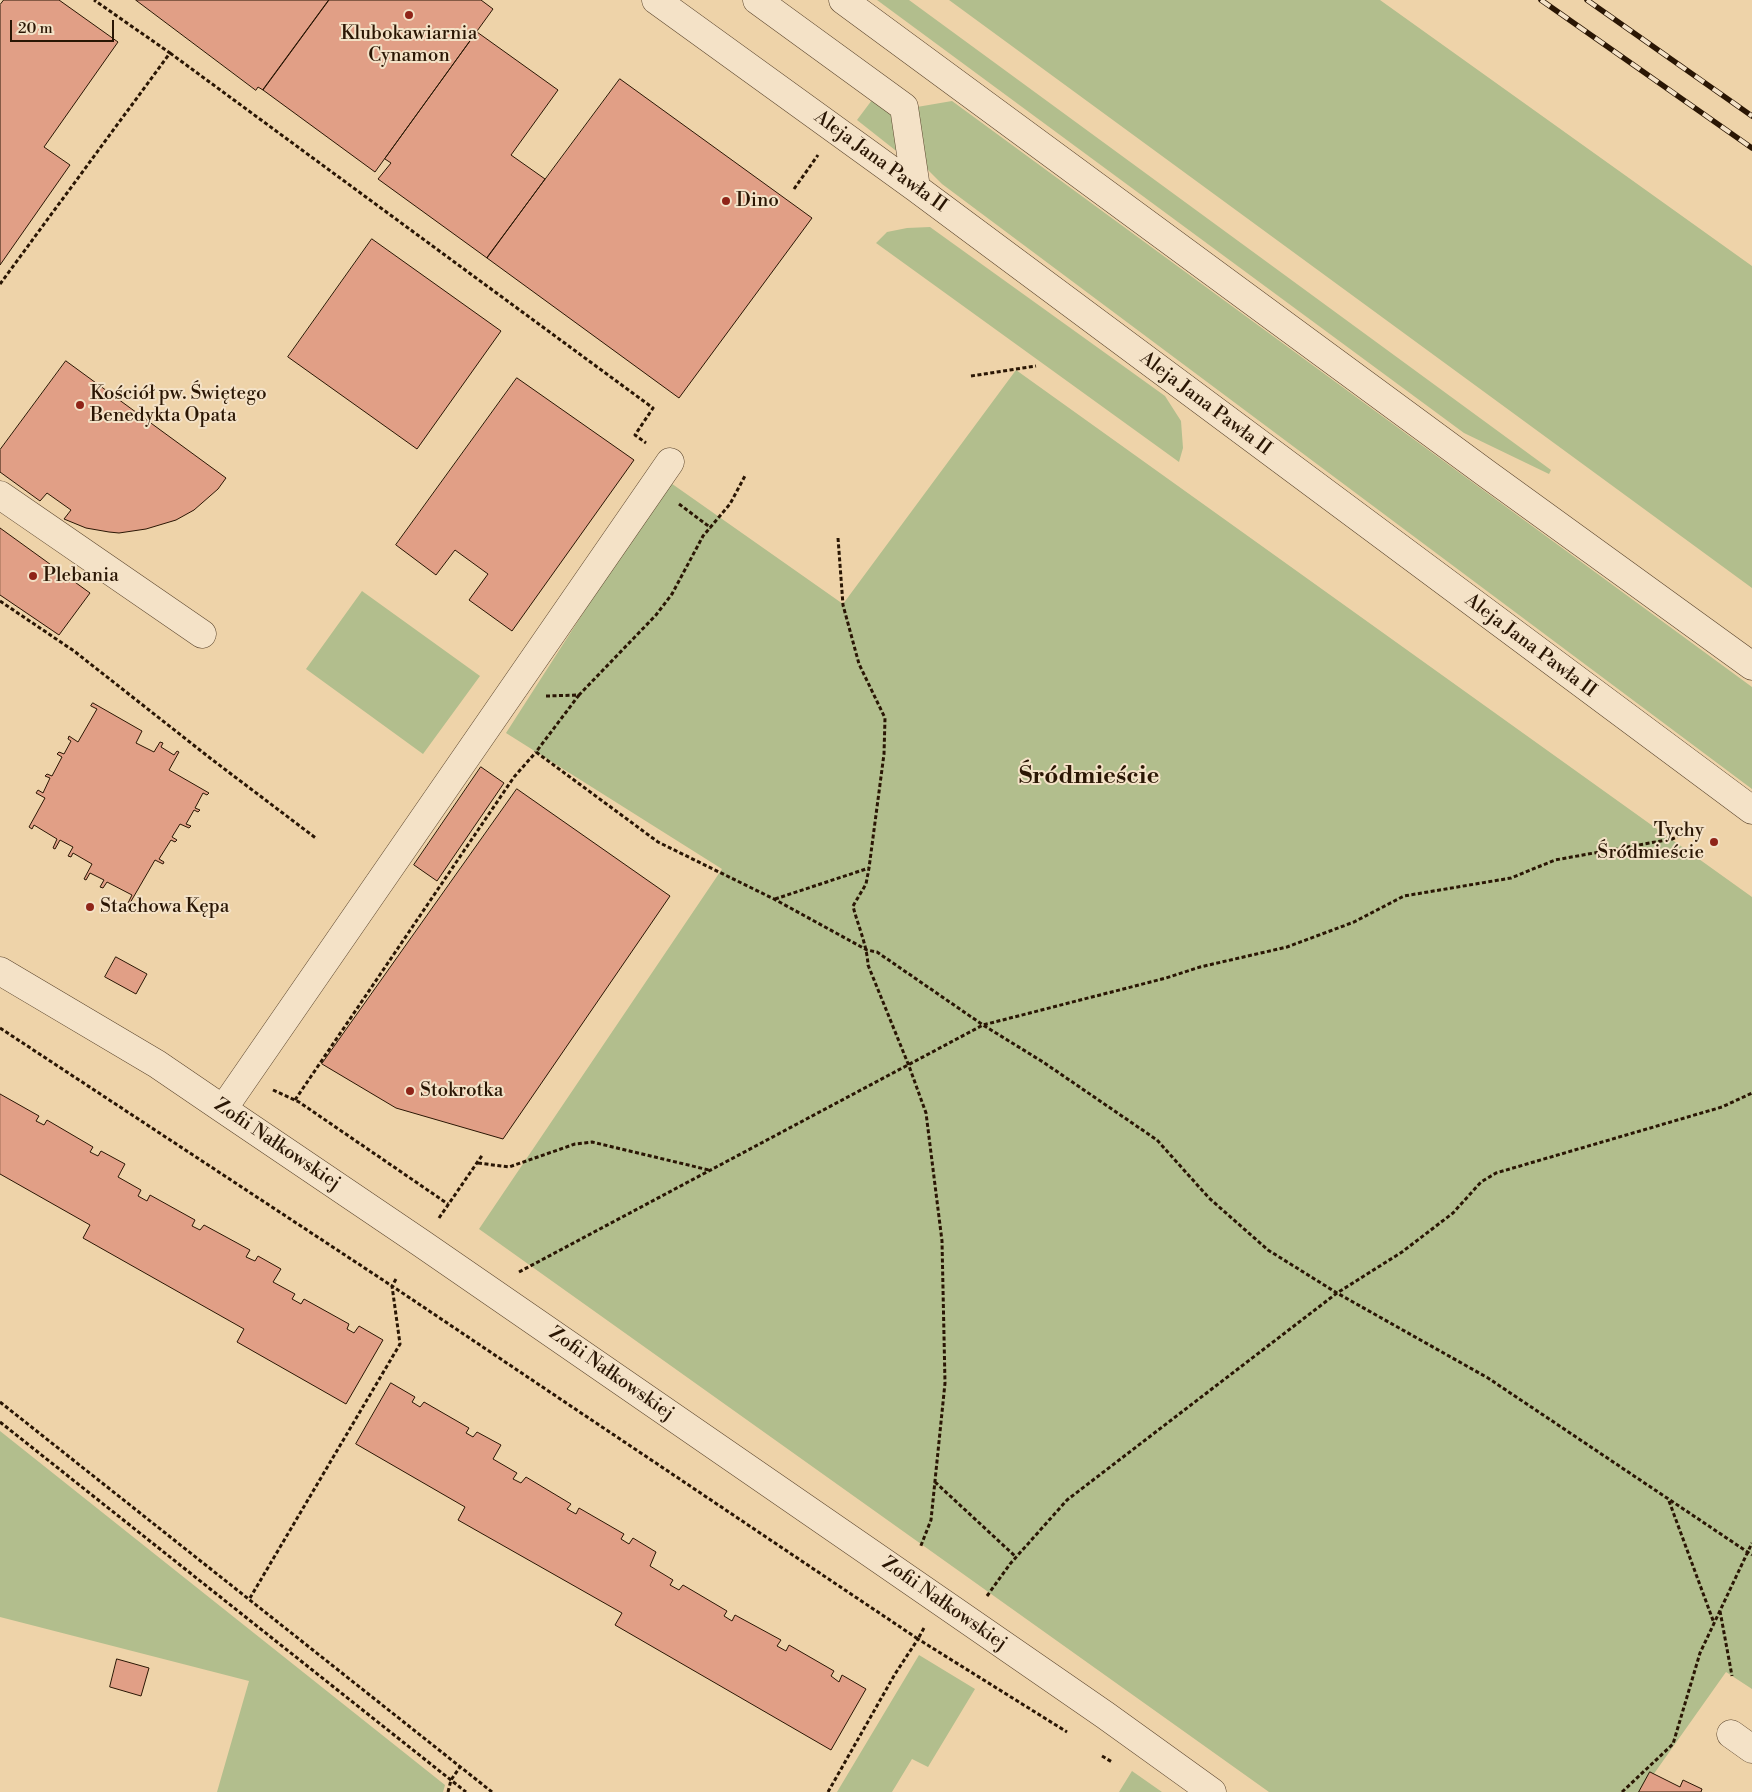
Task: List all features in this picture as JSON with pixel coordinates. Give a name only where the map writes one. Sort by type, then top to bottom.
[{"type":"street","name":"Aleja Jana Pawła II","points":[[656,0],[916,188],[1752,810]]},
{"type":"street","points":[[757,0],[904,107],[916,188]]},
{"type":"street","points":[[843,0],[1479,468],[1752,666]]},
{"type":"street","points":[[223,1109],[670,462]]},
{"type":"street","points":[[0,495],[202,634]]},
{"type":"street","name":"Zofii Nałkowskiej","points":[[0,971],[157,1064],[430,1249],[916,1584],[1212,1792]]},
{"type":"path","points":[[94,0],[170,53],[653,408]]},
{"type":"path","points":[[0,284],[170,53]]},
{"type":"path","points":[[971,376],[1036,366]]},
{"type":"path","points":[[295,1100],[514,777],[536,752],[579,695],[656,615],[672,594],[703,536],[730,504],[746,474]]},
{"type":"path","points":[[689,511],[711,528]]},
{"type":"path","points":[[838,538],[843,604],[859,664],[885,718],[884,754],[869,868],[866,884],[853,906],[867,950],[868,965],[926,1113],[942,1241],[944,1383],[931,1520],[917,1555]]},
{"type":"path","points":[[0,601],[74,651],[210,758],[317,838]]},
{"type":"path","points":[[516,684],[544,696],[579,695]]},
{"type":"path","points":[[536,752],[658,842],[774,899],[867,950],[877,952],[983,1026],[1043,1062],[1157,1140],[1209,1198],[1268,1250],[1337,1293],[1488,1378],[1752,1555]]},
{"type":"path","points":[[513,1275],[983,1026],[1166,978],[1200,967],[1287,948],[1354,922],[1404,896],[1511,878],[1555,860],[1672,838],[1693,830]]},
{"type":"path","points":[[774,899],[869,868]]},
{"type":"path","points":[[0,1028],[392,1286],[918,1639],[1067,1732]]},
{"type":"path","points":[[983,1601],[1016,1557],[1067,1500],[1337,1293],[1402,1252],[1453,1213],[1481,1182],[1496,1173],[1722,1107],[1752,1093]]},
{"type":"path","points":[[478,1163],[508,1167],[575,1144],[592,1142],[710,1171]]},
{"type":"path","points":[[438,1219],[484,1154]]},
{"type":"path","points":[[250,1598],[400,1344],[392,1286],[396,1279]]},
{"type":"path","points":[[0,1402],[250,1598],[492,1792]]},
{"type":"path","points":[[0,1422],[466,1792]]},
{"type":"path","points":[[934,1482],[1016,1557]]},
{"type":"path","points":[[1668,1500],[1714,1623]]},
{"type":"path","points":[[1622,1792],[1673,1744],[1700,1653],[1752,1543]]},
{"type":"path","points":[[1720,1610],[1732,1676]]},
{"type":"path","points":[[828,1792],[918,1639]]},
{"type":"path","points":[[448,1792],[451,1780],[460,1767]]},
{"type":"green space","points":[[877,0],[909,0],[1551,470],[1549,474],[1464,433]]},
{"type":"green space","points":[[949,0],[1380,0],[1752,266],[1752,588]]},
{"type":"green space","points":[[872,100],[894,116],[898,150],[895,150],[857,120]]},
{"type":"green space","points":[[952,101],[1752,687],[1752,789],[942,184],[926,168],[917,107]]},
{"type":"green space","points":[[930,227],[1165,396],[1181,421],[1183,448],[1179,462],[876,243],[887,232],[907,228]]},
{"type":"green space","points":[[1016,370],[1752,897],[1752,1689],[1726,1672],[1641,1792],[1269,1792],[479,1229],[722,869],[506,733],[668,481],[843,604]]},
{"type":"green space","points":[[362,591],[480,676],[423,754],[306,669]]},
{"type":"green space","points":[[0,1431],[445,1785],[443,1792],[217,1792],[249,1681],[0,1617]]},
{"type":"green space","points":[[919,1655],[975,1689],[928,1767],[912,1759],[892,1792],[837,1792]]},
{"type":"green space","points":[[1132,1771],[1162,1792],[1119,1792]]},
{"type":"building","points":[[4,0],[59,0],[118,42],[44,147],[70,165],[0,265],[0,5]]},
{"type":"building","points":[[136,0],[329,0],[263,90],[258,87],[256,90]]},
{"type":"building","points":[[329,0],[481,0],[493,9],[375,172],[263,90]]},
{"type":"building","points":[[477,32],[558,90],[511,155],[545,179],[487,258],[378,179],[391,163],[385,159]]},
{"type":"building","points":[[620,79],[812,218],[679,398],[487,258]]},
{"type":"building","points":[[372,239],[501,331],[417,449],[288,357]]},
{"type":"building","name":"Kościół pw. Świętego Benedykta Opata","points":[[66,361],[226,478],[218,489],[194,510],[176,520],[146,529],[119,533],[86,528],[64,519],[71,510],[47,493],[40,501],[0,472],[0,450]]},
{"type":"building","points":[[517,378],[634,460],[512,631],[469,600],[488,574],[455,550],[436,575],[396,545]]},
{"type":"building","name":"Plebania","points":[[0,528],[90,593],[59,635],[0,595]]},
{"type":"building","points":[[93,703],[142,731],[136,743],[154,752],[160,742],[163,743],[161,747],[174,755],[177,751],[179,752],[169,770],[209,793],[207,795],[203,793],[195,808],[200,810],[198,812],[194,810],[186,824],[191,826],[189,828],[180,824],[172,837],[177,840],[175,842],[171,840],[159,859],[164,862],[163,864],[155,860],[130,903],[128,903],[132,895],[107,882],[103,888],[100,887],[104,880],[90,873],[86,880],[84,879],[92,864],[73,853],[71,857],[68,856],[73,847],[60,840],[55,849],[53,848],[57,839],[34,825],[32,829],[29,827],[45,798],[36,793],[38,790],[43,793],[50,778],[45,776],[47,774],[52,776],[62,757],[57,754],[59,752],[64,754],[71,741],[68,739],[69,736],[78,742],[97,709],[91,706]]},
{"type":"building","points":[[481,767],[504,783],[437,881],[414,865]]},
{"type":"building","points":[[517,789],[670,896],[503,1139],[396,1108],[322,1064]]},
{"type":"building","points":[[116,957],[147,974],[136,994],[105,977]]},
{"type":"building","points":[[0,1094],[39,1116],[36,1121],[44,1125],[47,1120],[93,1147],[90,1152],[98,1156],[101,1151],[125,1164],[118,1177],[141,1190],[138,1196],[147,1201],[150,1195],[195,1220],[192,1226],[200,1230],[204,1225],[250,1250],[246,1257],[255,1261],[258,1256],[281,1269],[273,1282],[295,1294],[292,1299],[301,1304],[304,1299],[349,1324],[347,1329],[354,1333],[359,1326],[383,1340],[346,1404],[237,1342],[244,1329],[83,1238],[90,1225],[0,1174]]},
{"type":"building","points":[[391,1383],[415,1397],[412,1402],[420,1407],[424,1402],[469,1428],[466,1433],[473,1437],[477,1432],[501,1445],[493,1459],[517,1473],[513,1479],[521,1483],[526,1477],[571,1504],[567,1509],[576,1514],[579,1508],[624,1534],[621,1539],[629,1544],[633,1538],[656,1552],[650,1566],[673,1580],[670,1585],[679,1590],[683,1585],[727,1611],[724,1616],[732,1621],[735,1615],[781,1640],[777,1646],[786,1651],[789,1645],[834,1671],[831,1676],[839,1682],[842,1675],[866,1689],[831,1750],[615,1625],[622,1613],[458,1520],[465,1507],[356,1444]]},
{"type":"building","points":[[117,1659],[149,1668],[141,1696],[110,1687]]},
{"type":"building","points":[[1650,1772],[1680,1787],[1683,1780],[1702,1789],[1701,1792],[1639,1792]]},
{"type":"railway","points":[[1541,0],[1752,148]]},
{"type":"railway","points":[[1587,0],[1752,116]]},
{"type":"place","name":"Klubokawiarnia Cynamon","points":[[409,15]]},
{"type":"place","name":"Dino","points":[[726,201]]},
{"type":"place","name":"Kościół pw. Świętego Benedykta Opata","points":[[80,405]]},
{"type":"place","name":"Plebania","points":[[33,576]]},
{"type":"place","name":"Tychy Śródmieście","points":[[1714,842]]},
{"type":"place","name":"Stachowa Kępa","points":[[90,907]]},
{"type":"place","name":"Stokrotka","points":[[410,1091]]},
{"type":"district","name":"Śródmieście","points":[[1089,777]]}]
